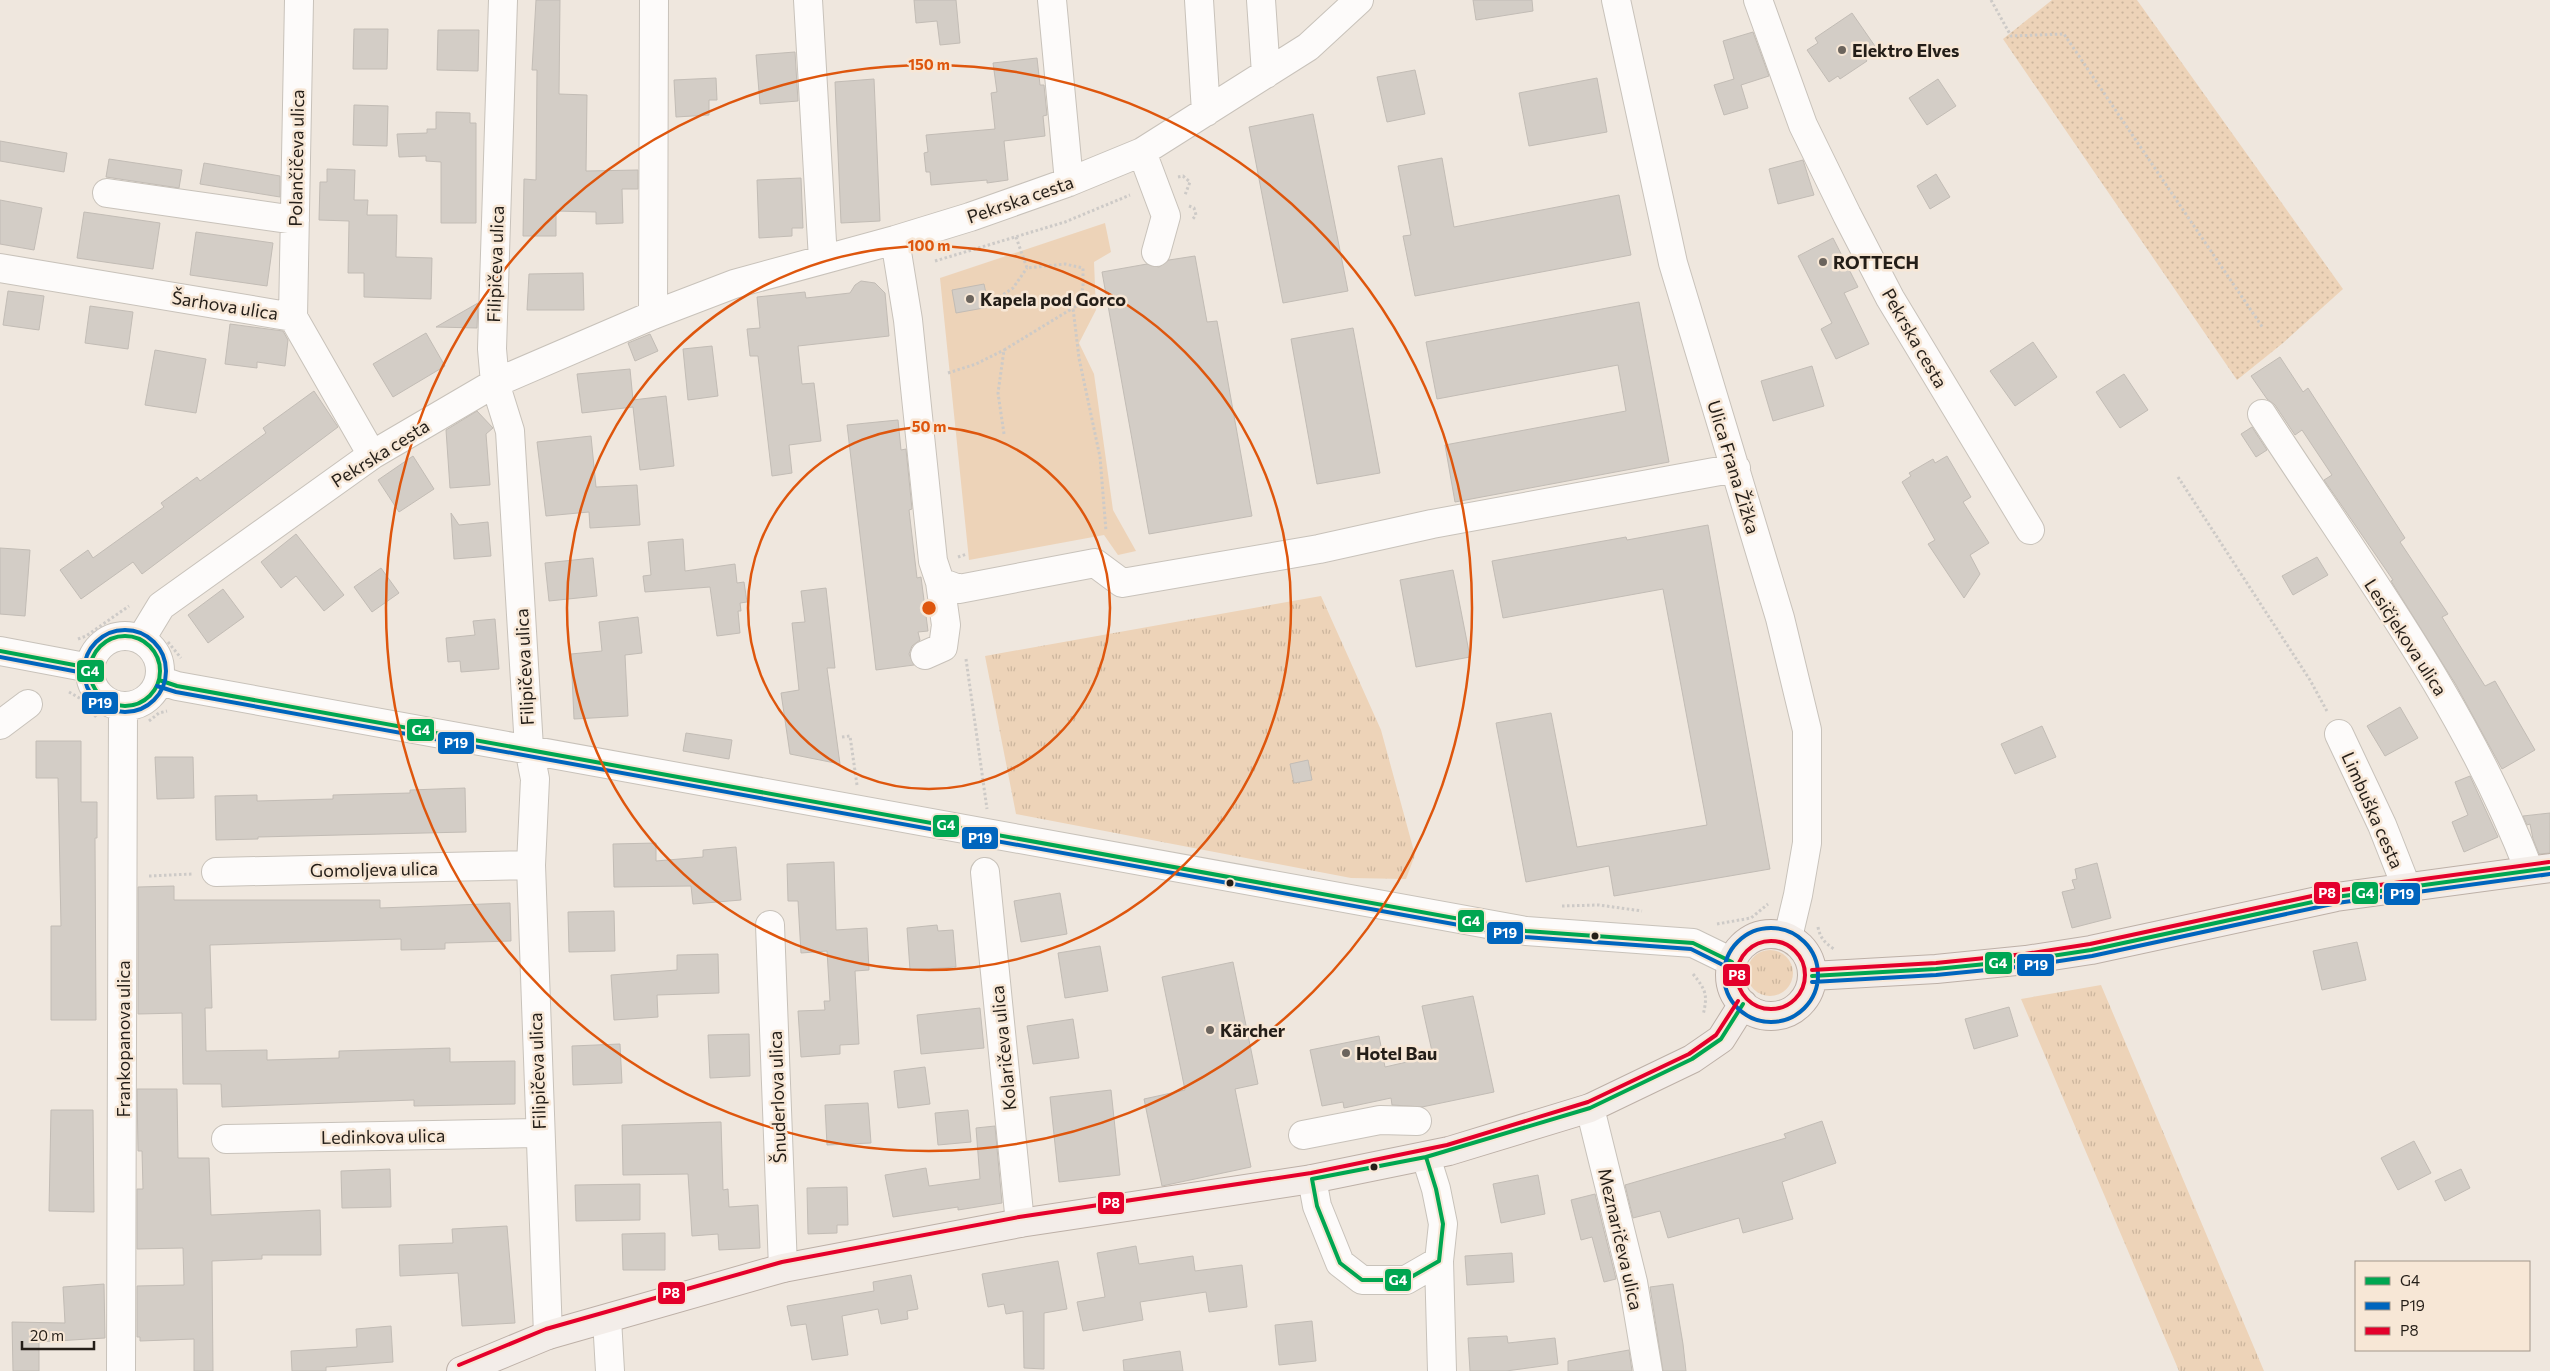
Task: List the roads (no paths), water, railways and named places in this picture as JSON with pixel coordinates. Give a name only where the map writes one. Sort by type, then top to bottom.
[{"type":"main road","name":"Limbuška cesta","points":[[1812,976],[1936,969],[2026,960],[2090,950],[2326,899],[2406,886],[2539,869]]},
{"type":"main road","points":[[1771,934],[1788,937],[1802,947],[1810,961],[1812,976],[1809,991],[1802,1002],[1792,1010],[1779,1015],[1766,1016],[1753,1012],[1742,1004],[1734,992],[1730,977],[1732,962],[1741,947],[1755,937],[1771,934]]},
{"type":"main road","points":[[461,1371],[501,1363],[548,1335],[783,1268],[1020,1223],[1312,1179],[1426,1157],[1590,1108],[1692,1059],[1721,1039],[1742,1004]]},
{"type":"street","name":"Polančičeva ulica","points":[[293,317],[299,0]]},
{"type":"street","name":"Filipičeva ulica","points":[[503,0],[492,349],[495,383],[510,431],[529,748],[535,779],[531,865],[539,1133],[548,1335]]},
{"type":"street","points":[[653,315],[654,0]]},
{"type":"street","points":[[808,0],[823,260]]},
{"type":"street","points":[[1052,0],[1069,182]]},
{"type":"street","points":[[1199,0],[1206,112]]},
{"type":"street","points":[[1261,0],[1266,74]]},
{"type":"street","name":"Pekrska cesta","points":[[141,639],[161,606],[372,454],[495,383],[653,315],[734,284],[895,240],[1069,182],[1142,152],[1308,48],[1359,0]]},
{"type":"street","name":"Ulica Frana Žižka","points":[[1616,0],[1674,263],[1780,618],[1808,730],[1807,843],[1788,937]]},
{"type":"street","name":"Pekrska cesta","points":[[1758,0],[1803,125],[1847,215],[1890,298],[2030,530]]},
{"type":"street","points":[[1142,152],[1166,216],[1156,252]]},
{"type":"street","points":[[107,193],[295,220]]},
{"type":"street","points":[[895,240],[908,320],[933,561],[940,582],[946,625],[943,647],[925,655]]},
{"type":"street","name":"Šarhova ulica","points":[[0,268],[293,317],[372,454]]},
{"type":"street","name":"Lesičjekova ulica","points":[[2262,414],[2440,688],[2539,869]]},
{"type":"street","points":[[940,582],[960,589],[1096,563],[1122,583],[1319,549],[1432,524],[1736,468]]},
{"type":"street","points":[[121,637],[141,639],[156,654],[160,664],[159,680],[151,695],[133,706],[123,706],[106,700],[98,694],[93,685],[90,668],[95,654],[110,640],[121,637]]},
{"type":"street","points":[[0,651],[90,668]]},
{"type":"street","points":[[159,680],[177,686],[529,748],[1526,931],[1693,943],[1732,962]]},
{"type":"street","points":[[0,725],[28,704]]},
{"type":"street","name":"Frankopanova ulica","points":[[121,1371],[123,878],[121,742],[123,706]]},
{"type":"street","name":"Limbuška cesta","points":[[2339,734],[2382,825],[2406,886]]},
{"type":"street","name":"Gomoljeva ulica","points":[[216,872],[531,865]]},
{"type":"street","name":"Kolaričeva ulica","points":[[985,872],[1020,1223]]},
{"type":"street","name":"Šnuderlova ulica","points":[[770,925],[783,1268]]},
{"type":"street","name":"Meznaričeva ulica","points":[[1590,1108],[1633,1282],[1648,1371]]},
{"type":"street","points":[[1303,1135],[1380,1120],[1417,1121]]},
{"type":"street","name":"Ledinkova ulica","points":[[226,1139],[539,1133]]},
{"type":"street","points":[[1426,1157],[1436,1189],[1443,1224],[1439,1261],[1442,1371]]},
{"type":"street","points":[[1312,1179],[1317,1206],[1340,1263],[1362,1280],[1406,1280],[1439,1261]]},
{"type":"street","points":[[607,1319],[610,1371]]},
{"type":"place","name":"Elektro Elves","points":[[1842,50]]},
{"type":"place","name":"ROTTECH","points":[[1823,262]]},
{"type":"place","name":"Kapela pod Gorco","points":[[970,299]]},
{"type":"place","name":"Kärcher","points":[[1210,1030]]},
{"type":"place","name":"Hotel Bau","points":[[1346,1053]]}]
